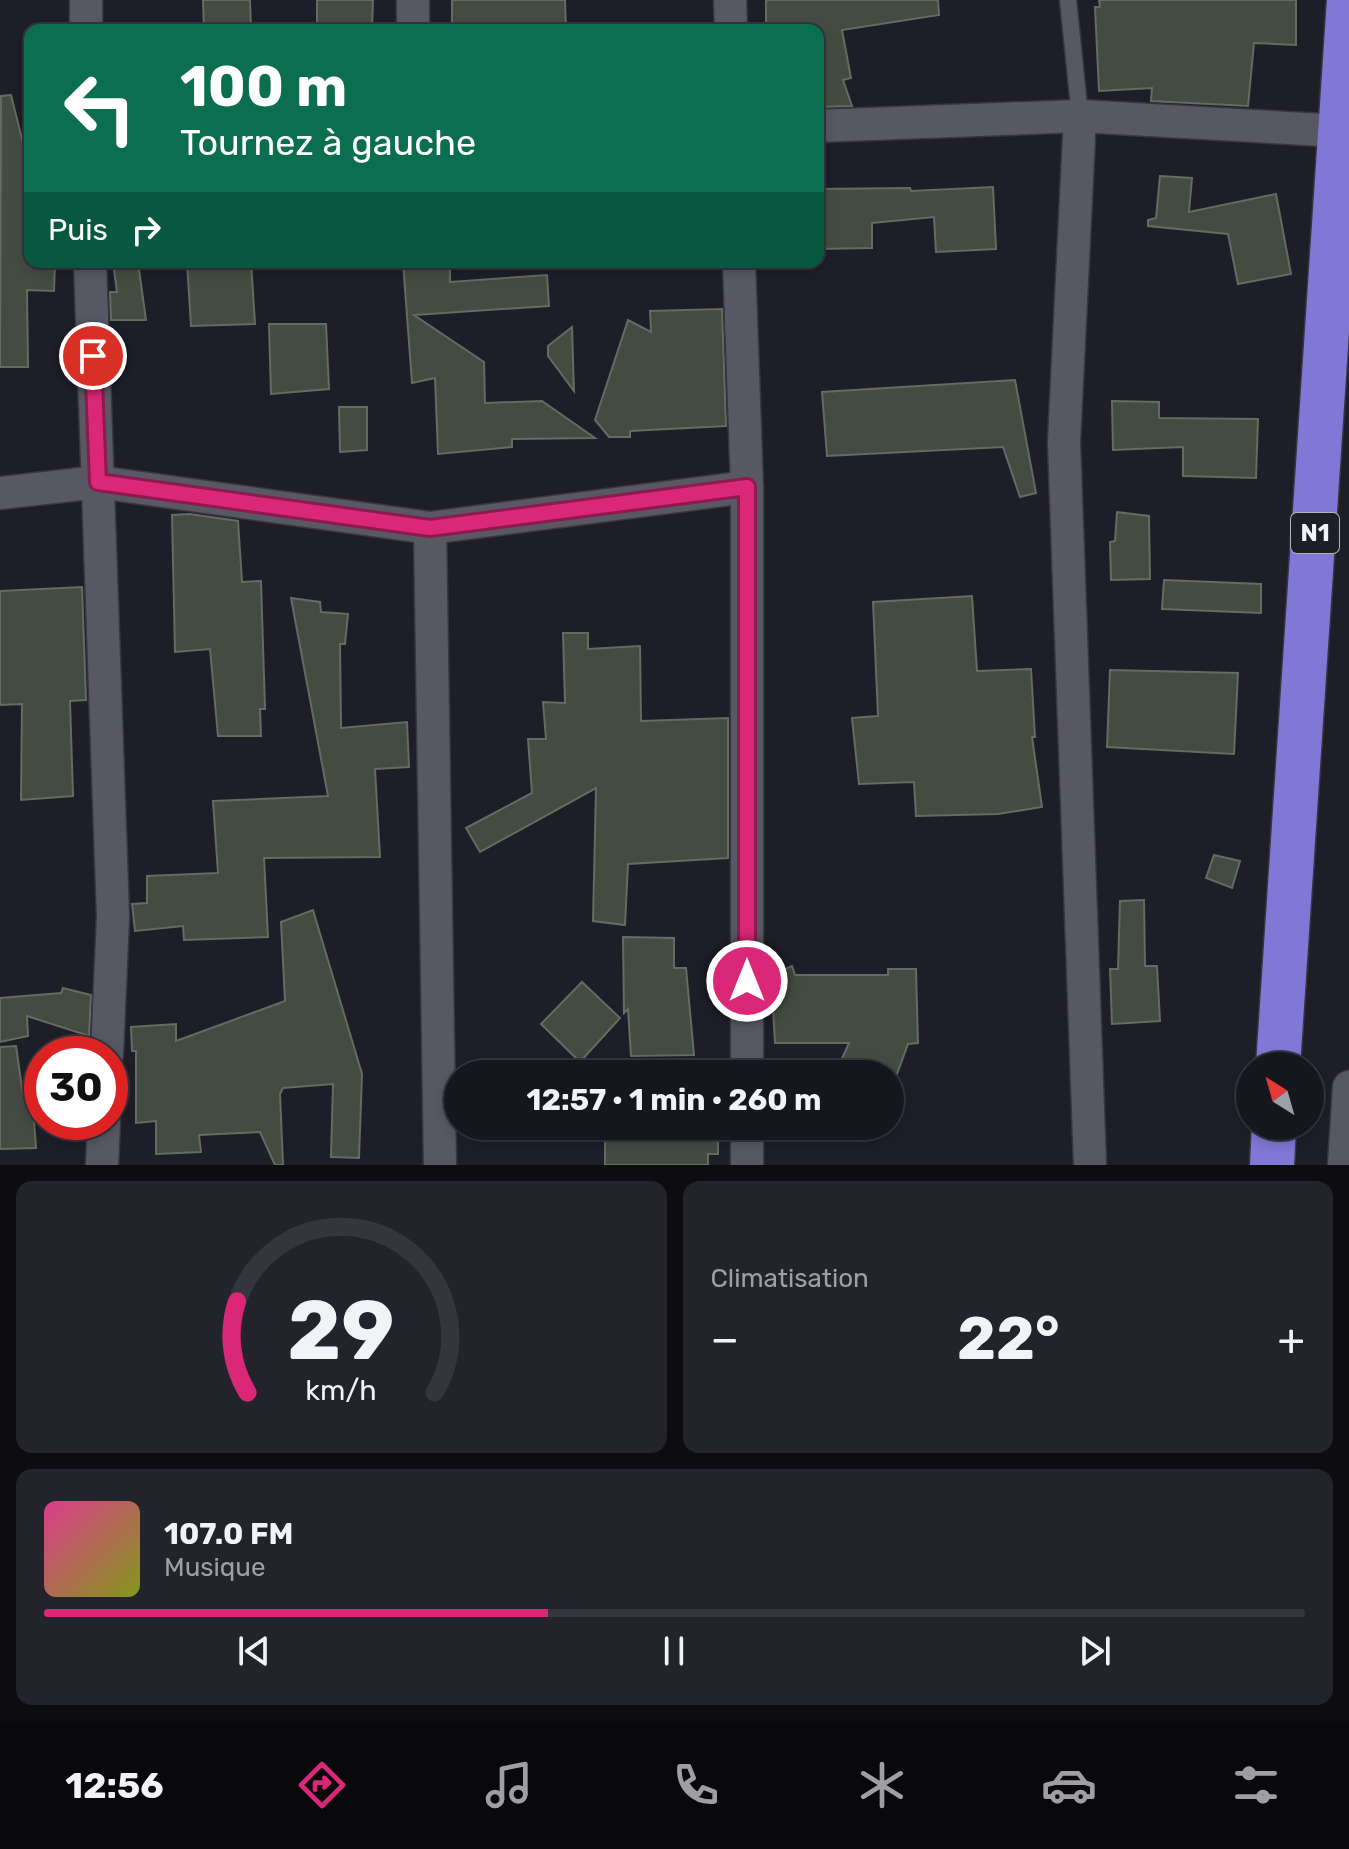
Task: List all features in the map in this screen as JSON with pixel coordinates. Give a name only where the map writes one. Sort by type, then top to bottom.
[{"type":"highway","name":"N1","points":[[1279,1052],[1337,370],[1341,131],[1349,0]]},
{"type":"highway","points":[[1272,1165],[1273,1140]]},
{"type":"street","points":[[86,0],[86,24]]},
{"type":"street","points":[[413,0],[413,24]]},
{"type":"street","points":[[730,0],[731,24]]},
{"type":"street","points":[[1080,116],[1064,442],[1090,1165]]},
{"type":"street","points":[[824,126],[1080,116],[1341,131]]},
{"type":"street","points":[[90,268],[113,916],[108,1036]]},
{"type":"street","points":[[739,268],[747,487],[747,1060]]},
{"type":"street","points":[[0,493],[98,482],[430,528],[747,487]]},
{"type":"street","points":[[430,528],[440,1165]]},
{"type":"street","points":[[1344,1165],[1349,1087]]},
{"type":"street","points":[[102,1165],[103,1140]]},
{"type":"street","points":[[747,1140],[747,1165]]},
{"type":"lane","points":[[1068,0],[1080,116]]},
{"type":"building","points":[[203,0],[250,0],[251,24],[204,24]]},
{"type":"building","points":[[317,0],[373,0],[372,24],[317,24]]},
{"type":"building","points":[[452,0],[565,0],[566,24],[452,24]]},
{"type":"building","points":[[766,0],[938,0],[939,15],[842,30],[851,78],[843,80],[852,106],[824,107],[824,24],[766,24]]},
{"type":"building","points":[[1099,0],[1296,0],[1296,45],[1254,43],[1248,106],[1151,101],[1152,88],[1099,91],[1095,7],[1100,7]]},
{"type":"building","points":[[11,95],[24,147],[24,268],[55,268],[54,291],[27,290],[28,367],[0,367],[1,96]]},
{"type":"building","points":[[1160,176],[1192,178],[1189,212],[1276,194],[1291,274],[1238,284],[1228,234],[1148,226],[1148,220],[1156,218]]},
{"type":"building","points":[[993,187],[996,249],[936,252],[934,217],[872,223],[872,248],[824,249],[824,189],[910,188],[911,191]]},
{"type":"building","points":[[114,268],[139,268],[146,320],[111,320],[110,292],[117,292]]},
{"type":"building","points":[[187,268],[251,268],[255,324],[191,326]]},
{"type":"building","points":[[403,268],[450,268],[450,282],[547,275],[549,306],[414,315],[484,362],[485,403],[542,401],[595,438],[512,439],[512,447],[438,454],[435,378],[412,383]]},
{"type":"building","points":[[722,309],[726,426],[630,431],[630,437],[609,437],[595,420],[628,320],[651,332],[650,311]]},
{"type":"building","points":[[269,324],[326,324],[329,389],[271,394]]},
{"type":"building","points":[[572,327],[574,391],[548,356],[548,346]]},
{"type":"building","points":[[1015,380],[1036,493],[1020,497],[1003,447],[827,456],[822,392]]},
{"type":"building","points":[[1112,401],[1159,402],[1159,418],[1258,419],[1256,478],[1183,476],[1183,447],[1113,450]]},
{"type":"building","points":[[339,407],[367,407],[367,450],[340,452]]},
{"type":"building","points":[[1117,512],[1149,516],[1150,579],[1111,580],[1110,542],[1115,541]]},
{"type":"building","points":[[189,514],[238,521],[242,582],[261,581],[265,709],[260,709],[261,736],[218,736],[210,649],[175,652],[172,515]]},
{"type":"building","points":[[1164,580],[1261,584],[1261,613],[1162,609]]},
{"type":"building","points":[[82,587],[86,700],[70,701],[73,796],[21,800],[22,704],[0,705],[0,591]]},
{"type":"building","points":[[972,596],[977,671],[1031,669],[1035,737],[1032,737],[1042,807],[998,814],[916,816],[914,782],[859,784],[852,718],[878,716],[873,602]]},
{"type":"building","points":[[291,598],[320,602],[321,612],[348,614],[345,644],[340,644],[341,728],[407,722],[409,767],[375,769],[380,857],[264,858],[268,937],[184,940],[183,926],[135,931],[132,904],[147,903],[147,876],[218,873],[213,801],[328,796]]},
{"type":"building","points":[[563,633],[588,633],[588,649],[640,646],[641,721],[728,718],[728,858],[628,864],[625,925],[593,921],[596,788],[480,852],[466,828],[532,793],[528,739],[546,739],[543,702],[565,703]]},
{"type":"building","points":[[1110,670],[1238,673],[1234,754],[1107,747]]},
{"type":"building","points":[[1214,855],[1240,861],[1232,888],[1206,878]]},
{"type":"building","points":[[1144,900],[1145,966],[1157,966],[1160,1021],[1112,1024],[1110,969],[1118,969],[1120,901]]},
{"type":"building","points":[[313,910],[362,1074],[359,1158],[331,1157],[333,1084],[283,1088],[280,1094],[283,1165],[275,1165],[260,1132],[199,1135],[201,1152],[156,1154],[156,1121],[136,1123],[136,1051],[132,1051],[131,1027],[176,1024],[176,1041],[285,1001],[281,922]]},
{"type":"building","points":[[623,937],[674,938],[674,968],[686,968],[694,1055],[631,1056],[628,1009],[624,1013]]},
{"type":"building","points":[[792,966],[795,975],[888,975],[888,969],[916,969],[918,1043],[908,1044],[902,1060],[841,1060],[849,1043],[775,1043],[771,975]]},
{"type":"building","points":[[582,982],[620,1018],[582,1060],[578,1060],[541,1024]]},
{"type":"building","points":[[63,988],[91,995],[89,1036],[27,1016],[28,1036],[0,1042],[0,998],[61,993]]},
{"type":"building","points":[[16,1046],[24,1095],[24,1140],[35,1140],[36,1148],[0,1149],[0,1047]]},
{"type":"building","points":[[605,1140],[718,1140],[718,1154],[708,1154],[708,1165],[605,1165]]},
{"type":"route","points":[[93,356],[98,482],[430,528],[747,487],[747,981]]}]
